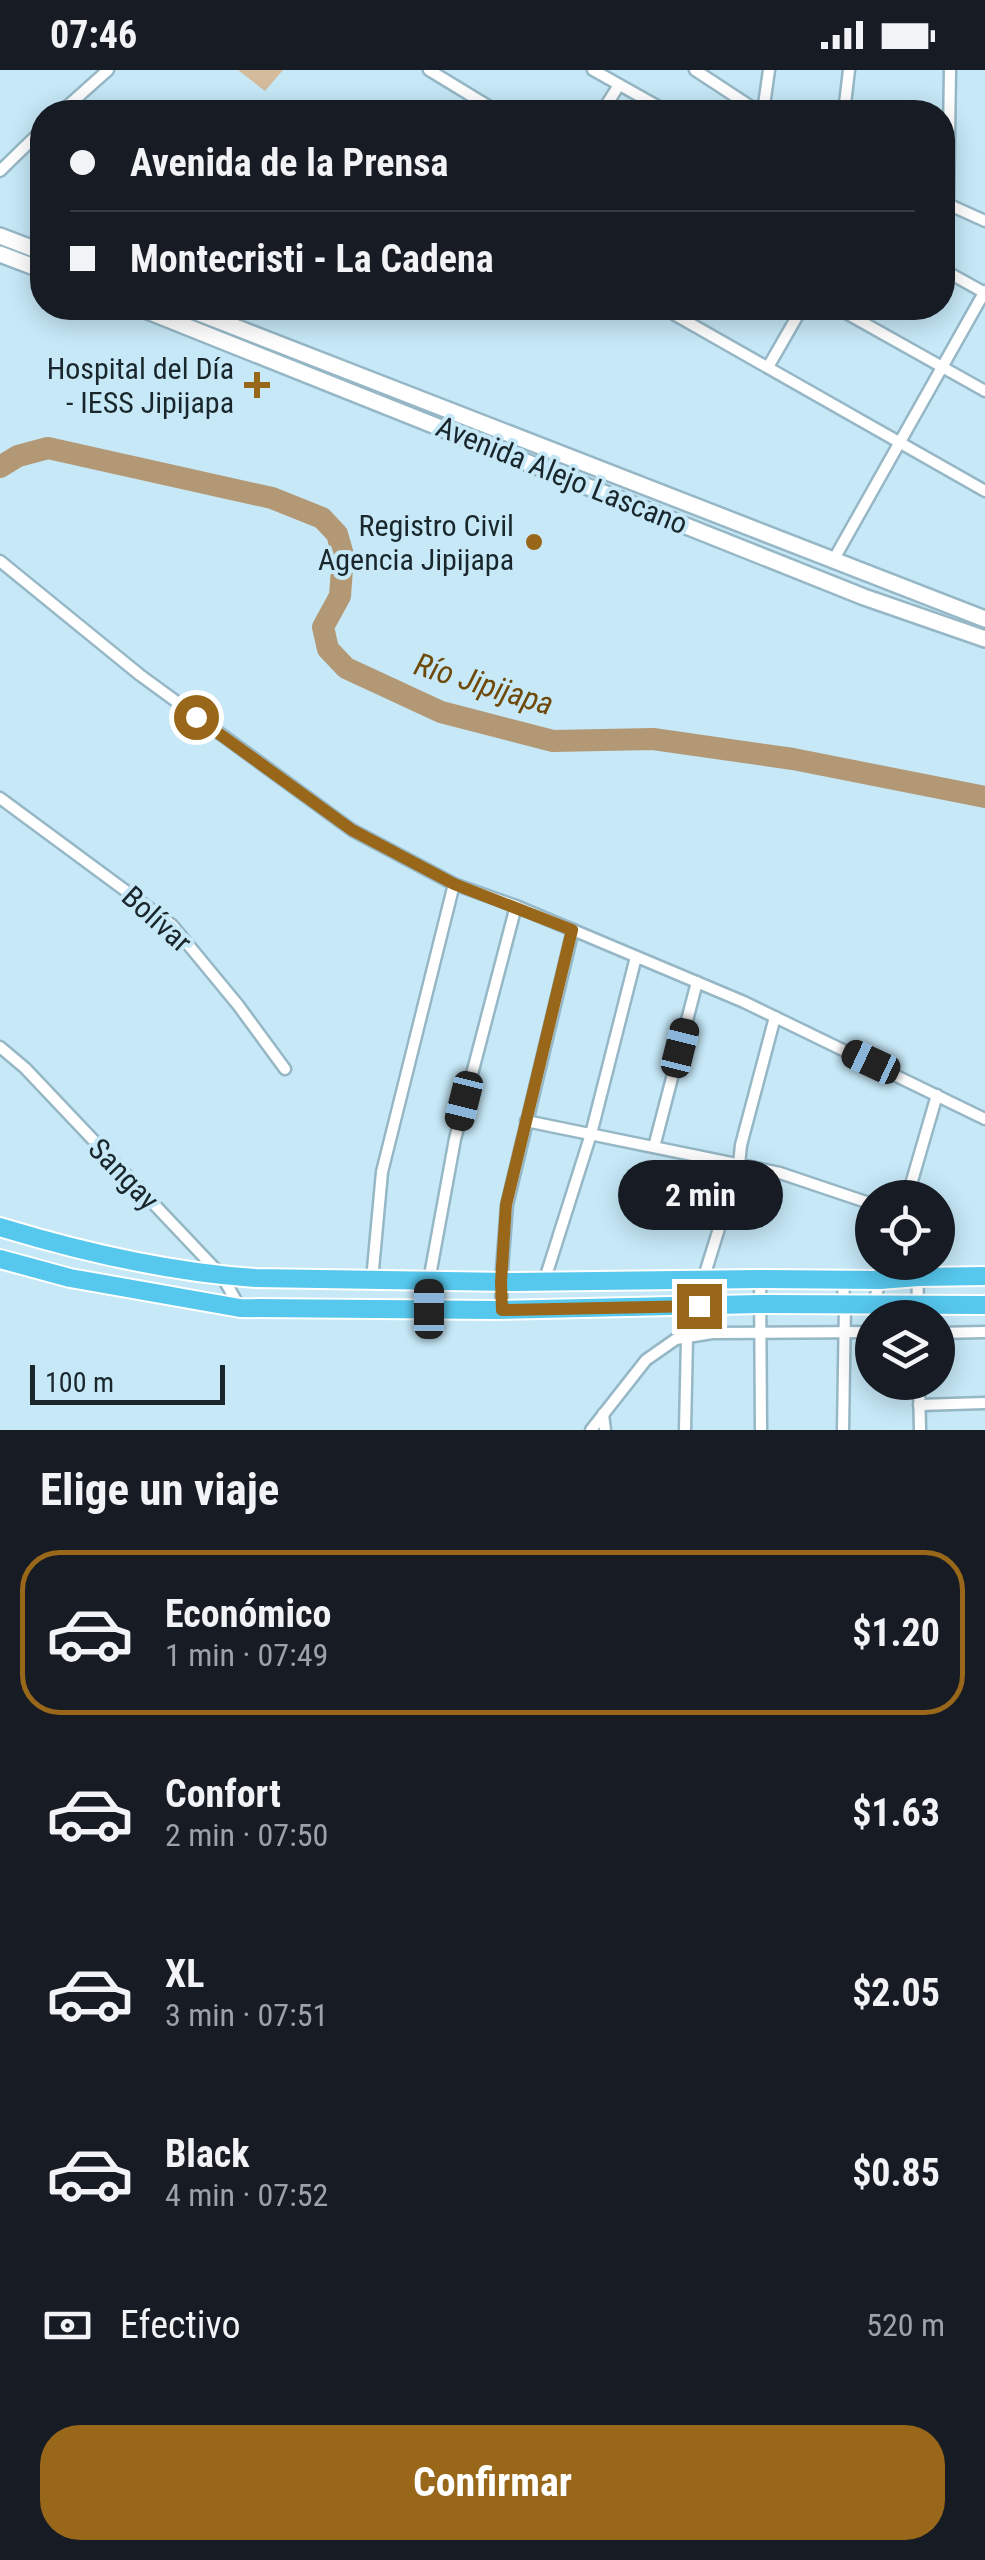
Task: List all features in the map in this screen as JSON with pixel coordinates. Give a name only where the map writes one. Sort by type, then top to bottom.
[{"type":"highway","points":[[0,1227],[68,1248],[222,1276],[501,1282],[855,1277]]},
{"type":"highway","points":[[0,1260],[70,1278],[240,1308],[502,1310],[855,1304]]},
{"type":"highway","points":[[955,1276],[985,1276]]},
{"type":"highway","points":[[955,1308],[985,1305]]},
{"type":"main road","points":[[0,236],[30,247]]},
{"type":"main road","points":[[0,254],[30,265]]},
{"type":"main road","name":"Avenida Alejo Lascano","points":[[170,320],[864,597],[985,639]]},
{"type":"main road","name":"Avenida Alejo Lascano","points":[[217,320],[985,618]]},
{"type":"street","points":[[74,100],[108,70]]},
{"type":"street","points":[[430,70],[479,100]]},
{"type":"street","points":[[594,70],[647,100]]},
{"type":"street","points":[[694,70],[742,100]]},
{"type":"street","points":[[763,100],[769,70]]},
{"type":"street","points":[[845,100],[849,70]]},
{"type":"street","points":[[949,100],[950,70]]},
{"type":"street","points":[[609,100],[619,84]]},
{"type":"street","points":[[0,170],[30,141]]},
{"type":"street","points":[[955,208],[985,221]]},
{"type":"street","points":[[834,559],[985,292],[955,276]]},
{"type":"street","points":[[684,320],[985,491]]},
{"type":"street","points":[[768,367],[795,320]]},
{"type":"street","points":[[859,320],[985,391]]},
{"type":"street","points":[[0,561],[140,675],[352,830],[454,884],[697,982],[985,1119]]},
{"type":"street","name":"Bolívar","points":[[0,798],[172,925],[285,1069]]},
{"type":"street","points":[[372,1280],[382,1172],[454,884]]},
{"type":"street","points":[[429,1309],[429,1281],[455,1139],[516,906]]},
{"type":"street","points":[[502,1310],[506,1205],[572,930]]},
{"type":"street","points":[[544,1282],[590,1134],[636,957]]},
{"type":"street","points":[[654,1147],[697,982]]},
{"type":"street","points":[[703,1280],[739,1164],[775,1017]]},
{"type":"street","name":"Sangay","points":[[0,1047],[25,1068],[222,1276],[240,1308]]},
{"type":"street","points":[[912,1180],[937,1095]]},
{"type":"street","points":[[526,1121],[780,1173],[855,1198]]},
{"type":"street","points":[[760,1279],[761,1430]]},
{"type":"street","points":[[842,1280],[843,1430]]},
{"type":"street","points":[[591,1430],[646,1360],[676,1338],[712,1333],[855,1332]]},
{"type":"street","points":[[955,1333],[985,1332]]},
{"type":"street","points":[[685,1430],[687,1338]]},
{"type":"street","points":[[919,1400],[920,1430]]},
{"type":"street","points":[[919,1406],[985,1403]]},
{"type":"street","points":[[603,1414],[605,1430]]},
{"type":"shaded area","points":[[238,70],[283,70],[265,91]]},
{"type":"waterway","name":"Río Jipijapa","points":[[0,467],[18,456],[48,448],[272,498],[322,518],[337,534],[343,555],[340,596],[323,627],[328,649],[346,668],[441,712],[553,741],[653,739],[793,759],[985,797]]},
{"type":"place","name":"Hospital del Día - IESS Jipijapa","points":[[257,385]]},
{"type":"place","name":"Registro Civil Agencia Jipijapa","points":[[534,542]]},
{"type":"route","points":[[196,717],[352,830],[454,884],[572,930],[506,1205],[502,1310],[699,1306]]}]
